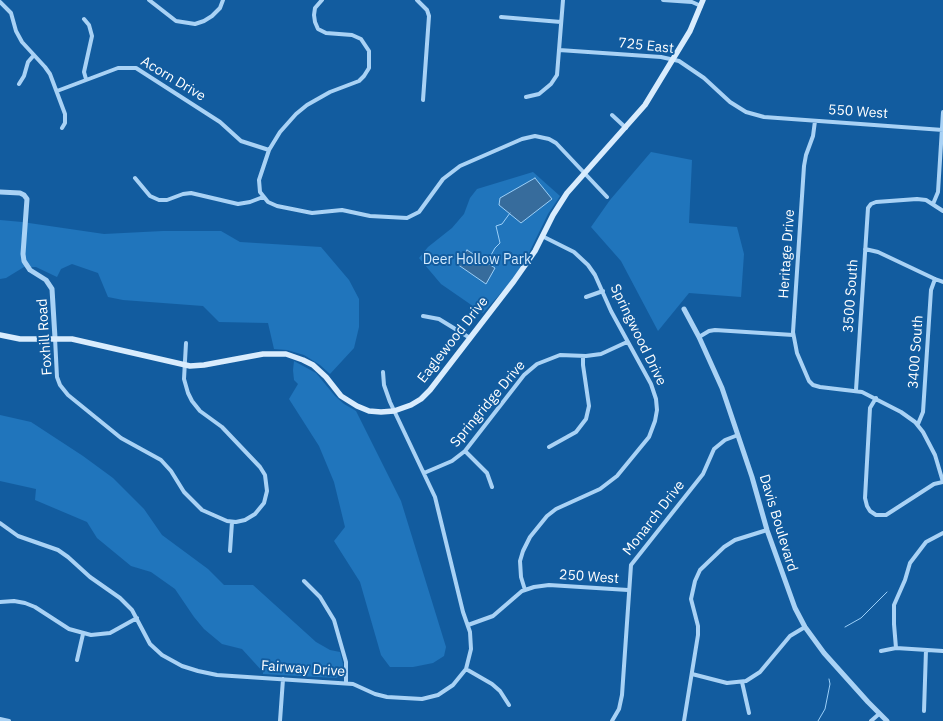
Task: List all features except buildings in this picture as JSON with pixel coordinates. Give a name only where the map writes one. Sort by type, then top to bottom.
[{"type":"main road","name":"Eaglewood Drive","points":[[0,335],[20,339],[55,338],[85,341],[184,365],[204,365],[263,354],[286,354],[303,360],[317,368],[341,396],[356,406],[375,412],[394,411],[410,405],[426,394],[527,264],[560,203],[584,173],[645,105],[690,31],[702,3]]},
{"type":"street","points":[[149,0],[176,21],[195,24],[212,16],[220,8],[223,0]]},
{"type":"street","points":[[322,0],[315,8],[314,15],[318,29],[326,33],[352,35],[360,39],[369,51],[369,68],[364,76],[355,83],[322,96],[301,109],[286,124],[269,150],[259,180],[259,187],[263,197],[273,204],[312,213],[342,210],[370,216],[407,218],[419,212],[443,179],[456,168],[531,136],[540,136],[553,141],[607,197]]},
{"type":"street","points":[[417,0],[428,13],[423,100]]},
{"type":"street","points":[[526,97],[539,94],[555,78],[558,71],[563,0]]},
{"type":"street","points":[[663,0],[702,3]]},
{"type":"street","points":[[0,2],[10,10],[20,39],[48,70],[65,114],[62,128]]},
{"type":"street","points":[[501,17],[561,22]]},
{"type":"street","points":[[84,19],[89,25],[92,36],[84,70],[86,79]]},
{"type":"street","name":"725 East","points":[[560,50],[673,59],[692,69],[738,107],[759,116],[772,118]]},
{"type":"street","points":[[19,84],[24,76],[28,62],[34,55]]},
{"type":"street","name":"Acorn Drive","points":[[57,90],[118,68],[136,68],[220,122],[241,141],[269,150]]},
{"type":"street","points":[[943,112],[938,192],[933,204],[943,211]]},
{"type":"street","points":[[612,115],[626,128]]},
{"type":"street","name":"550 West","points":[[772,118],[942,130]]},
{"type":"street","name":"Heritage Drive","points":[[816,121],[804,162],[793,335],[797,353],[809,381],[813,385],[820,388],[856,390]]},
{"type":"street","points":[[136,178],[147,194],[159,200],[167,200],[191,193],[238,204],[263,197]]},
{"type":"street","name":"Foxhill Road","points":[[0,192],[20,193],[26,197],[24,257],[30,270],[46,280],[52,289],[56,373],[60,385],[65,392],[121,438],[162,460],[184,492],[197,506],[213,516],[232,522]]},
{"type":"street","name":"3500 South","points":[[856,390],[868,210],[871,204],[878,202],[917,199],[926,200],[933,204]]},
{"type":"street","name":"Springwood Drive","points":[[525,590],[521,577],[520,561],[530,536],[547,516],[556,509],[594,493],[612,481],[626,467],[652,432],[657,410],[654,393],[592,270],[578,256],[542,236]]},
{"type":"street","points":[[865,249],[878,252],[935,280],[943,282]]},
{"type":"street","name":"3400 South","points":[[918,424],[924,409],[931,290],[935,280]]},
{"type":"street","points":[[586,297],[603,291]]},
{"type":"street","name":"Davis Boulevard","points":[[684,309],[699,336],[718,380],[752,477],[786,587],[805,627],[824,653],[887,721]]},
{"type":"street","points":[[423,316],[439,319],[470,338]]},
{"type":"street","points":[[699,336],[715,330],[793,335]]},
{"type":"street","name":"Springridge Drive","points":[[424,473],[452,461],[465,451],[533,367],[555,356],[600,354],[628,342]]},
{"type":"street","points":[[186,343],[184,365],[186,388],[194,404],[222,427],[260,467],[265,476],[267,491],[262,507],[248,518],[232,522],[230,551]]},
{"type":"street","points":[[549,447],[576,432],[586,419],[589,406],[583,365],[584,356]]},
{"type":"street","name":"Fairway Drive","points":[[0,523],[18,536],[50,546],[68,556],[85,573],[120,598],[132,610],[150,644],[162,655],[182,666],[211,674],[346,683],[358,685],[383,697],[422,699],[438,695],[459,679],[466,668],[471,649],[468,625],[463,612],[435,498],[394,411],[384,385],[383,372]]},
{"type":"street","points":[[856,390],[876,398],[910,417],[918,424],[933,451],[943,482],[934,484],[888,514],[876,515],[868,509],[865,498],[870,408],[876,398]]},
{"type":"street","name":"Monarch Drive","points":[[612,721],[619,709],[622,695],[629,571],[632,562],[703,474],[714,449],[725,440],[738,435]]},
{"type":"street","points":[[465,451],[487,473],[492,487]]},
{"type":"street","points":[[938,463],[943,464]]},
{"type":"street","points":[[684,721],[698,631],[691,595],[698,573],[729,543],[767,530]]},
{"type":"street","points":[[896,648],[894,605],[910,563],[926,542],[943,533]]},
{"type":"street","points":[[304,582],[320,597],[334,620],[346,662],[346,683]]},
{"type":"street","name":"250 West","points":[[525,590],[538,586],[628,590]]},
{"type":"street","points":[[468,625],[493,616],[525,590]]},
{"type":"street","points":[[0,602],[14,600],[30,604],[65,627],[83,634],[110,633],[137,618]]},
{"type":"street","points":[[692,674],[727,683],[742,682],[750,679],[760,672],[790,636],[805,627]]},
{"type":"street","points":[[77,660],[83,634]]},
{"type":"street","points":[[881,651],[896,648],[943,651]]},
{"type":"street","points":[[924,711],[926,650]]},
{"type":"street","points":[[466,668],[492,684],[500,691],[509,705]]},
{"type":"street","points":[[280,721],[283,679]]},
{"type":"street","points":[[742,682],[748,713]]},
{"type":"street","points":[[871,721],[879,714]]},
{"type":"street","points":[[0,718],[9,721]]},
{"type":"green space","points":[[651,152],[692,160],[689,223],[737,227],[744,254],[741,297],[689,293],[658,331],[621,261],[591,227],[610,200]]},
{"type":"green space","name":"Deer Hollow Park","points":[[533,172],[560,196],[548,214],[524,263],[508,285],[483,313],[441,284],[419,258],[428,247],[452,228],[464,214],[470,198],[477,189]]},
{"type":"green space","points":[[0,220],[104,234],[221,231],[240,242],[321,247],[349,280],[359,299],[359,327],[354,348],[330,374],[304,355],[287,350],[274,349],[268,323],[219,322],[203,306],[123,300],[108,297],[98,273],[72,264],[61,269],[57,277],[36,267],[24,267],[6,278],[0,279]]},
{"type":"green space","points":[[294,361],[316,373],[335,396],[356,411],[401,501],[446,647],[444,656],[433,663],[413,667],[390,667],[381,655],[360,582],[334,541],[345,527],[334,482],[319,446],[289,399],[298,384],[294,380]]},
{"type":"green space","points":[[0,415],[31,422],[113,478],[144,509],[162,535],[208,569],[224,585],[253,585],[316,642],[330,650],[340,652],[343,664],[342,675],[336,678],[263,674],[242,649],[222,644],[204,629],[175,589],[151,572],[131,566],[97,538],[87,522],[35,500],[36,489],[0,481]]},
{"type":"shaded area","points":[[535,178],[552,199],[521,223],[499,205],[500,198]]},
{"type":"shaded area","points":[[467,250],[495,268],[486,284],[457,264]]},
{"type":"waterway","points":[[486,264],[500,243],[496,226],[502,224],[510,213]]},
{"type":"waterway","points":[[845,627],[861,618],[887,592]]},
{"type":"waterway","points":[[818,721],[825,709],[830,684],[829,679]]}]
